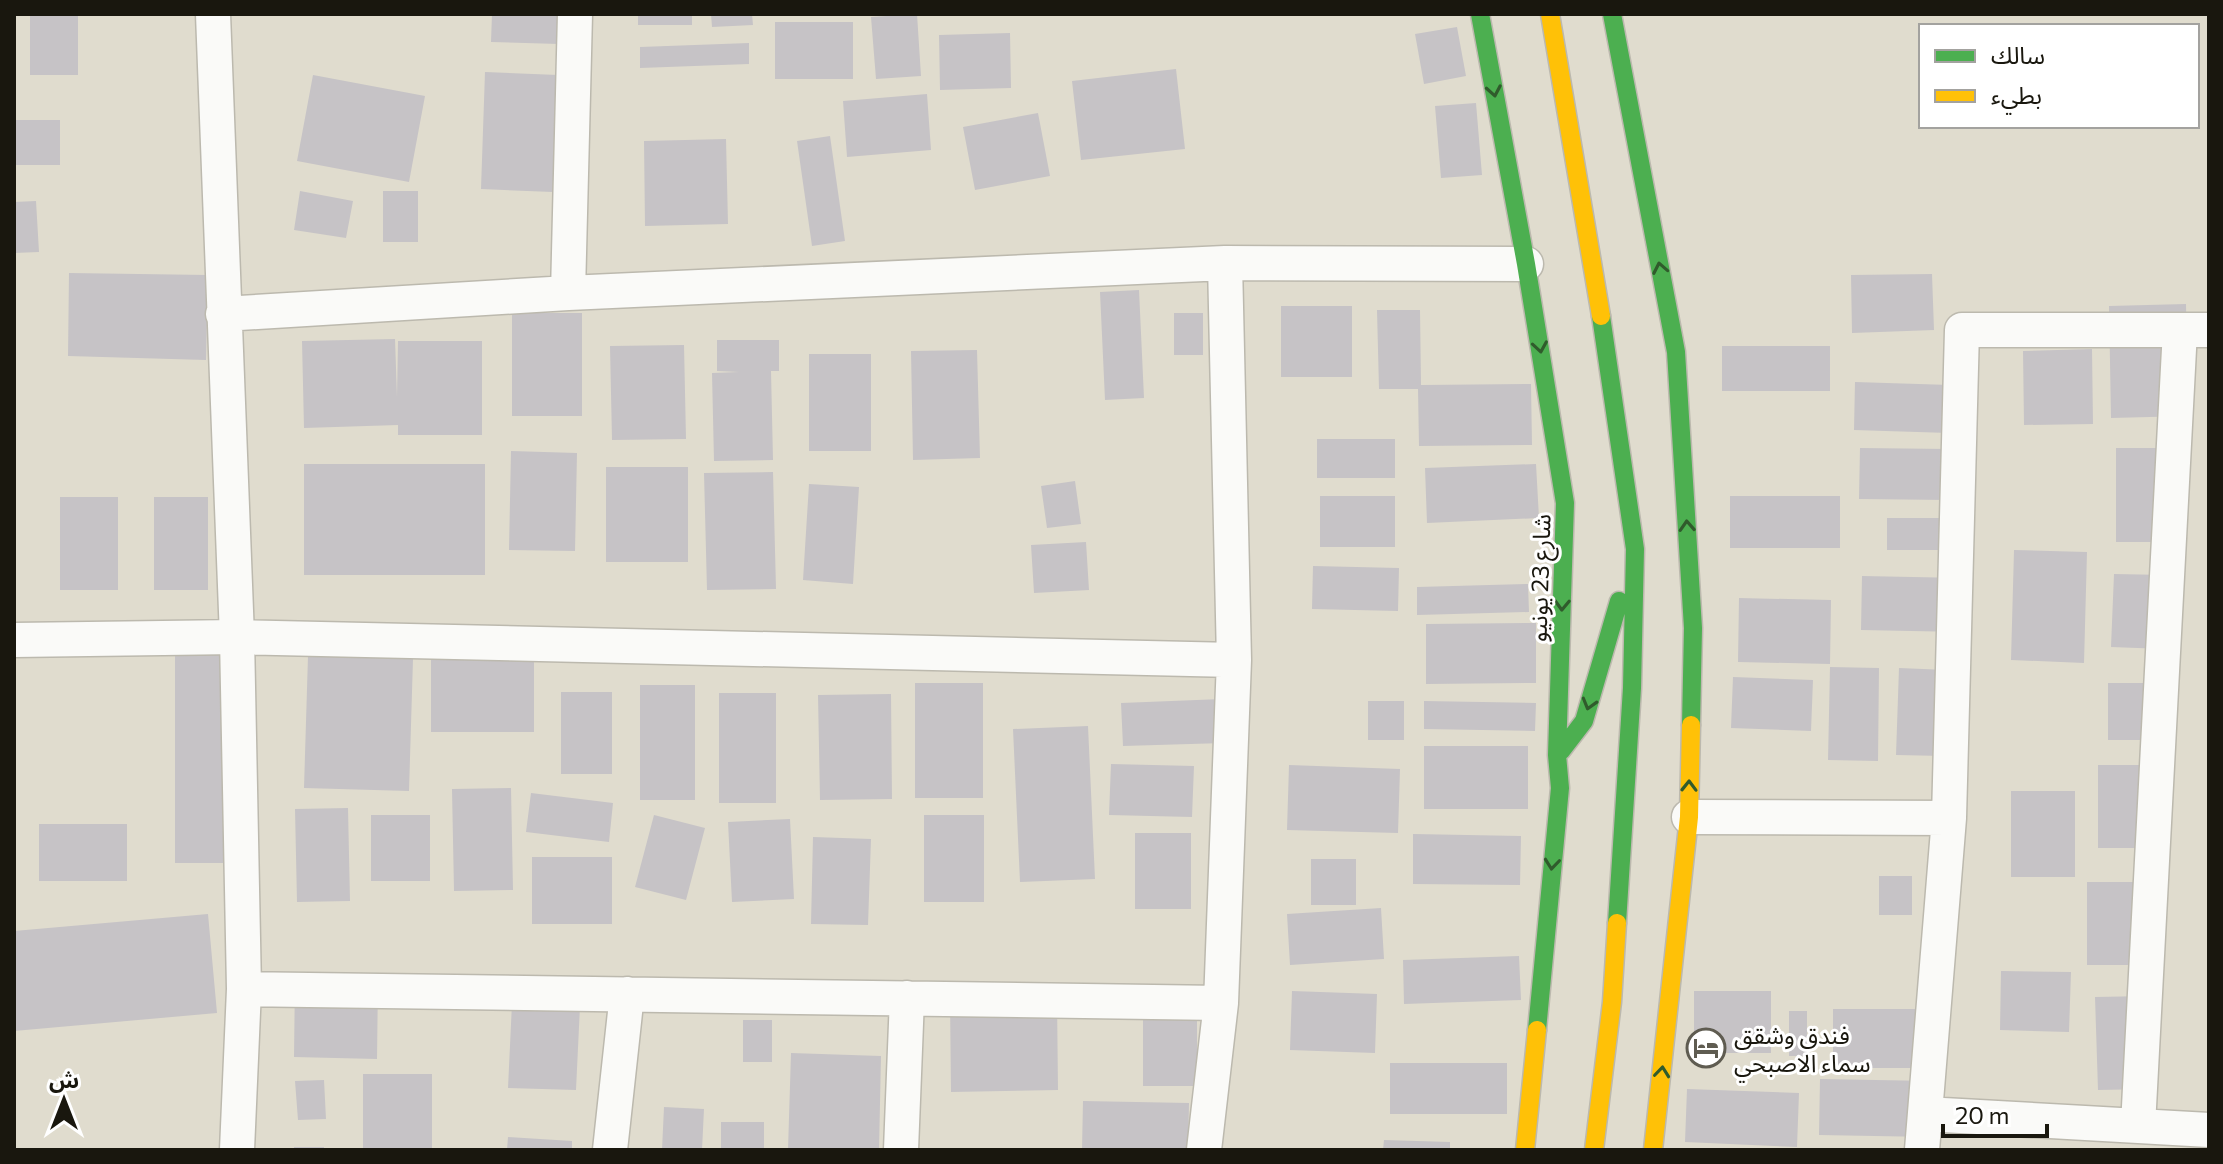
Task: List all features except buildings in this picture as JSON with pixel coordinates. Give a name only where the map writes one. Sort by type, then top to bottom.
[{"type":"street","points":[[213,14],[237,637],[244,989],[237,1150]]},
{"type":"street","points":[[568,293],[575,14]]},
{"type":"street","name":"شارع 23 يونيو","points":[[1480,14],[1526,264],[1565,503],[1557,755],[1560,788],[1525,1150]]},
{"type":"street","points":[[1550,14],[1601,315],[1635,549],[1632,688],[1612,1002],[1594,1150]]},
{"type":"street","points":[[1612,14],[1676,352],[1693,628],[1689,817],[1653,1150]]},
{"type":"street","points":[[223,314],[568,293],[1225,263],[1526,264]]},
{"type":"street","points":[[1204,1150],[1221,1003],[1234,660],[1225,263]]},
{"type":"street","points":[[1601,315],[1613,277]]},
{"type":"street","points":[[1922,1150],[1949,818],[1962,330],[2194,330],[2138,1126]]},
{"type":"street","points":[[1557,755],[1584,721],[1635,549]]},
{"type":"street","points":[[14,640],[237,637],[1234,660]]},
{"type":"street","points":[[1689,817],[1949,818]]},
{"type":"street","points":[[244,989],[1221,1003]]},
{"type":"street","points":[[610,1150],[627,994]]},
{"type":"street","points":[[901,1150],[907,998]]},
{"type":"street","points":[[1925,1114],[2209,1130]]},
{"type":"traffic: fast","points":[[1480,14],[1526,264],[1565,503],[1557,755],[1560,788],[1537,1030]]},
{"type":"traffic: fast","points":[[1612,14],[1676,352],[1693,628],[1691,725]]},
{"type":"traffic: fast","points":[[1601,316],[1635,549],[1632,688],[1617,923]]},
{"type":"traffic: fast","points":[[1561,751],[1584,721],[1619,601]]},
{"type":"traffic: slow","points":[[1550,14],[1601,316]]},
{"type":"traffic: slow","points":[[1653,1150],[1689,817],[1691,725]]},
{"type":"traffic: slow","points":[[1594,1150],[1612,1002],[1617,923]]},
{"type":"traffic: slow","points":[[1525,1150],[1537,1030]]},
{"type":"place","name":"فندق وشقق سماء الاصبحي","points":[[1706,1048]]}]
